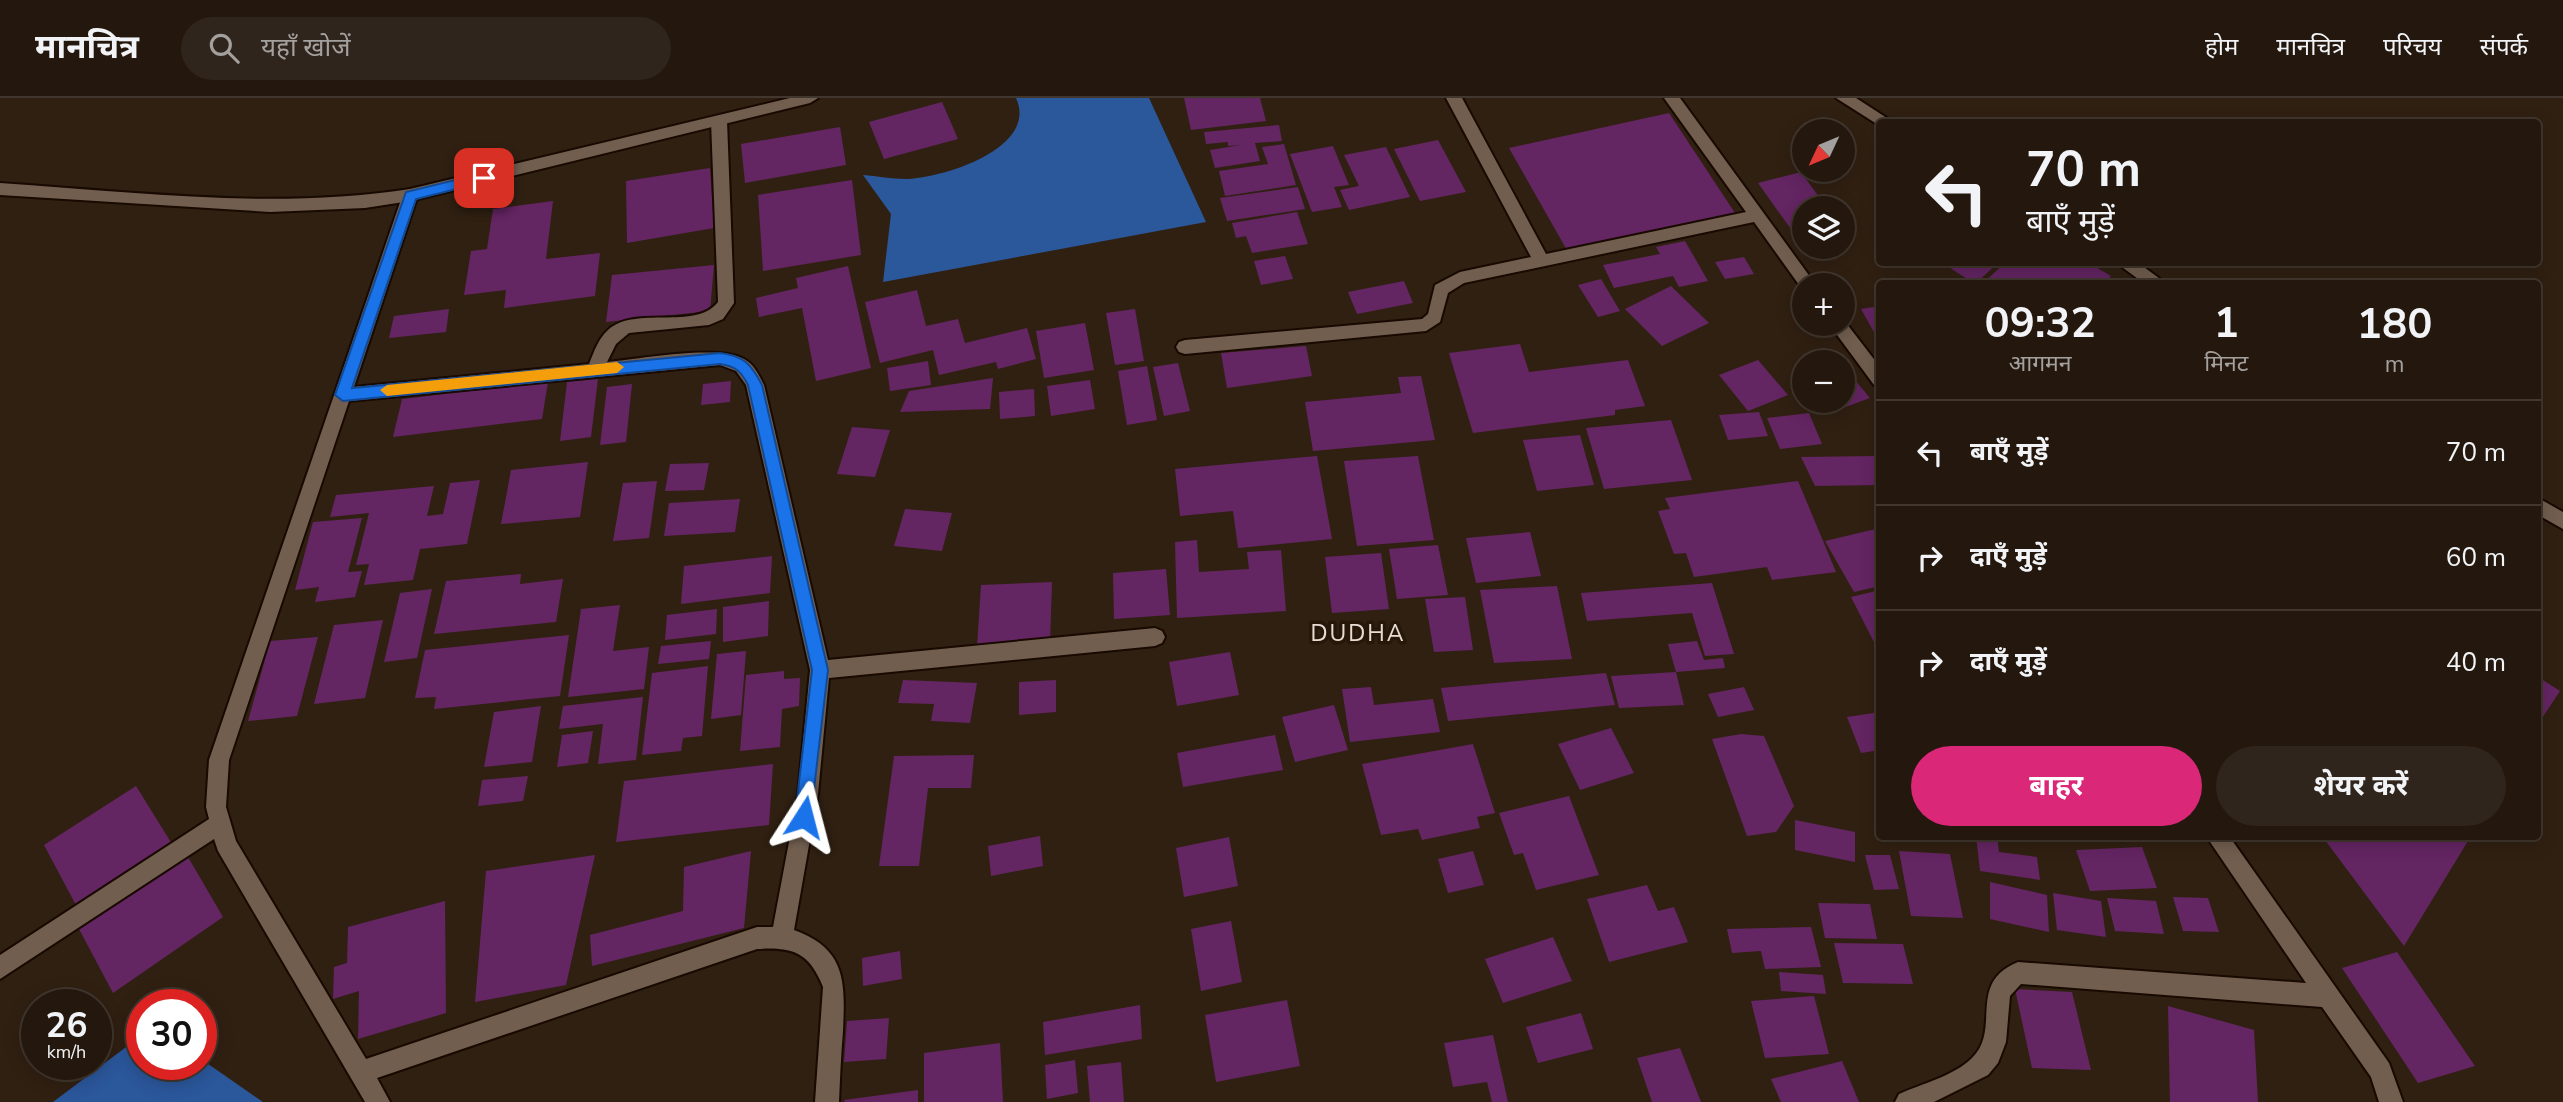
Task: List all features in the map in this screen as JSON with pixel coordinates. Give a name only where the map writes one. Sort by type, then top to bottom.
[{"type":"street","points":[[0,189],[270,206],[329,205],[410,195],[810,98]]},
{"type":"street","points":[[1454,98],[1542,262]]},
{"type":"street","points":[[1672,98],[1799,273]]},
{"type":"street","points":[[1844,98],[1880,119]]},
{"type":"street","points":[[596,369],[607,341],[626,327],[709,319],[724,308],[719,121]]},
{"type":"street","points":[[378,1102],[226,844],[216,807],[219,760],[410,195]]},
{"type":"street","points":[[1185,347],[1426,325],[1433,321],[1437,314],[1441,289],[1450,282],[1755,216]]},
{"type":"street","points":[[2130,266],[2152,280]]},
{"type":"street","points":[[1846,336],[1876,375]]},
{"type":"street","points":[[343,395],[720,358],[736,361],[747,370],[755,385],[820,670],[808,794],[782,937]]},
{"type":"street","points":[[2541,508],[2563,521]]},
{"type":"street","points":[[820,670],[1154,637]]},
{"type":"street","points":[[0,968],[220,823]]},
{"type":"street","points":[[2219,840],[2381,1071],[2391,1102]]},
{"type":"street","points":[[361,1072],[757,938],[782,937],[808,946],[824,962],[834,987],[827,1102]]},
{"type":"street","points":[[1907,1102],[1979,1068],[1997,1040],[1996,1007],[1999,993],[2006,979],[2018,973],[2328,996]]},
{"type":"water","points":[[1016,98],[1149,98],[1206,222],[883,282],[891,214],[863,175],[901,179],[922,177],[942,173],[984,157],[1014,132],[1019,116]]},
{"type":"water","points":[[126,1047],[126,1080],[217,1080],[217,1070],[263,1102],[53,1102],[82,1080],[112,1080],[112,1058]]},
{"type":"building","points":[[1184,98],[1260,98],[1266,121],[1191,130]]},
{"type":"building","points":[[942,102],[958,139],[884,159],[869,122]]},
{"type":"building","points":[[1669,113],[1735,213],[1568,252],[1509,148]]},
{"type":"building","points":[[1279,125],[1282,141],[1255,143],[1260,161],[1215,168],[1210,150],[1241,145],[1228,146],[1228,142],[1206,144],[1204,132]]},
{"type":"building","points":[[840,127],[846,165],[745,183],[741,144]]},
{"type":"building","points":[[1438,140],[1466,192],[1420,201],[1394,149]]},
{"type":"building","points":[[1284,144],[1296,185],[1225,196],[1219,171],[1268,164],[1262,147]]},
{"type":"building","points":[[1333,146],[1349,185],[1334,187],[1342,207],[1312,212],[1290,154]]},
{"type":"building","points":[[1386,147],[1410,197],[1349,210],[1340,190],[1359,186],[1344,155]]},
{"type":"building","points":[[710,168],[714,228],[627,243],[626,181]]},
{"type":"building","points":[[1792,174],[1792,182],[1808,182],[1818,196],[1792,196],[1792,231],[1758,183]]},
{"type":"building","points":[[852,180],[861,255],[763,271],[758,195]]},
{"type":"building","points":[[1298,187],[1305,209],[1227,221],[1220,198]]},
{"type":"building","points":[[553,201],[546,259],[600,253],[595,296],[504,308],[506,290],[464,295],[471,251],[487,249],[493,209]]},
{"type":"building","points":[[1297,212],[1308,244],[1252,253],[1246,236],[1236,238],[1232,223]]},
{"type":"building","points":[[1685,241],[1708,281],[1679,287],[1673,276],[1614,288],[1603,265],[1660,254],[1656,247]]},
{"type":"building","points":[[1285,256],[1293,279],[1261,285],[1254,261]]},
{"type":"building","points":[[1744,257],[1754,274],[1725,279],[1715,262]]},
{"type":"building","points":[[714,265],[710,311],[606,322],[612,275]]},
{"type":"building","points":[[848,266],[871,368],[816,381],[802,308],[759,317],[756,298],[798,288],[796,278]]},
{"type":"building","points":[[1947,266],[1995,266],[1979,280],[1969,280]]},
{"type":"building","points":[[2002,266],[2094,266],[2111,276],[2108,280],[1986,280]]},
{"type":"building","points":[[1601,279],[1620,311],[1598,317],[1578,285]]},
{"type":"building","points":[[1404,281],[1413,303],[1357,314],[1348,292]]},
{"type":"building","points":[[1671,286],[1709,323],[1662,346],[1625,309]]},
{"type":"building","points":[[917,290],[926,326],[958,319],[965,343],[1027,328],[1036,359],[998,369],[996,362],[939,375],[933,350],[880,363],[865,302]]},
{"type":"building","points":[[1876,307],[1876,336],[1861,309]]},
{"type":"building","points":[[449,309],[446,332],[389,338],[394,316]]},
{"type":"building","points":[[1135,309],[1144,361],[1115,365],[1106,313]]},
{"type":"building","points":[[1085,323],[1094,370],[1044,378],[1036,331]]},
{"type":"building","points":[[1520,344],[1529,372],[1628,360],[1645,406],[1615,410],[1615,415],[1473,433],[1449,353]]},
{"type":"building","points":[[1306,346],[1312,376],[1227,388],[1221,353]]},
{"type":"building","points":[[1758,360],[1788,395],[1748,411],[1719,375]]},
{"type":"building","points":[[928,361],[931,385],[890,391],[887,368]]},
{"type":"building","points":[[1178,363],[1190,411],[1164,416],[1153,367]]},
{"type":"building","points":[[1147,366],[1157,420],[1127,425],[1118,371]]},
{"type":"building","points":[[1421,376],[1435,440],[1313,451],[1305,402],[1401,393],[1398,377]]},
{"type":"building","points":[[993,378],[990,409],[900,412],[909,391]]},
{"type":"building","points":[[598,379],[591,437],[560,441],[567,382]]},
{"type":"building","points":[[1090,380],[1095,409],[1051,416],[1047,386]]},
{"type":"building","points":[[1855,380],[1870,398],[1855,403]]},
{"type":"building","points":[[731,381],[730,402],[701,405],[703,384]]},
{"type":"building","points":[[548,382],[542,419],[393,437],[402,399]]},
{"type":"building","points":[[632,384],[626,442],[600,445],[607,387]]},
{"type":"building","points":[[1034,389],[1035,416],[1000,419],[999,392]]},
{"type":"building","points":[[1759,412],[1768,436],[1728,440],[1719,415]]},
{"type":"building","points":[[1809,413],[1822,444],[1780,449],[1767,418]]},
{"type":"building","points":[[1671,420],[1692,480],[1604,489],[1586,428]]},
{"type":"building","points":[[852,427],[890,430],[875,477],[837,474]]},
{"type":"building","points":[[1580,435],[1594,485],[1537,491],[1523,440]]},
{"type":"building","points":[[1317,456],[1332,539],[1238,548],[1233,511],[1180,516],[1175,469]]},
{"type":"building","points":[[1418,456],[1434,540],[1357,546],[1344,461]]},
{"type":"building","points":[[1876,456],[1876,485],[1815,486],[1801,457]]},
{"type":"building","points":[[588,462],[580,517],[501,524],[511,470]]},
{"type":"building","points":[[709,463],[704,490],[665,491],[670,464]]},
{"type":"building","points":[[480,480],[467,544],[420,549],[413,580],[364,585],[369,564],[356,565],[369,513],[330,517],[336,495],[434,486],[427,516],[443,514],[450,483]]},
{"type":"building","points":[[657,481],[649,538],[613,541],[623,483]]},
{"type":"building","points":[[1798,481],[1836,572],[1772,580],[1767,567],[1694,577],[1686,553],[1674,554],[1658,511],[1670,509],[1665,498]]},
{"type":"building","points":[[740,499],[735,532],[664,536],[669,503]]},
{"type":"building","points":[[905,509],[952,513],[942,551],[894,546]]},
{"type":"building","points":[[362,518],[348,572],[362,571],[355,597],[315,602],[319,587],[295,590],[313,522]]},
{"type":"building","points":[[1876,529],[1876,587],[1854,592],[1825,541]]},
{"type":"building","points":[[1530,532],[1541,576],[1476,583],[1466,538]]},
{"type":"building","points":[[1197,540],[1199,572],[1249,569],[1247,552],[1281,550],[1286,611],[1177,618],[1175,542]]},
{"type":"building","points":[[1438,545],[1448,595],[1397,599],[1389,549]]},
{"type":"building","points":[[1381,553],[1389,609],[1332,613],[1325,557]]},
{"type":"building","points":[[772,556],[770,593],[681,604],[684,566]]},
{"type":"building","points":[[1166,569],[1170,615],[1114,619],[1113,573]]},
{"type":"building","points":[[521,574],[520,584],[563,579],[556,622],[434,634],[446,581]]},
{"type":"building","points":[[1052,582],[1050,643],[977,647],[981,585]]},
{"type":"building","points":[[1712,583],[1734,654],[1705,656],[1692,613],[1587,621],[1581,593]]},
{"type":"building","points":[[1557,586],[1572,659],[1494,663],[1480,590]]},
{"type":"building","points":[[432,589],[417,658],[384,662],[400,593]]},
{"type":"building","points":[[1876,591],[1876,646],[1851,597]]},
{"type":"building","points":[[1465,597],[1473,650],[1434,652],[1425,599]]},
{"type":"building","points":[[769,601],[768,636],[723,642],[723,607]]},
{"type":"building","points":[[620,605],[613,651],[649,647],[644,689],[568,697],[581,609]]},
{"type":"building","points":[[717,609],[716,634],[665,640],[667,615]]},
{"type":"building","points":[[383,620],[365,698],[314,704],[334,625]]},
{"type":"building","points":[[569,635],[560,696],[434,709],[436,697],[415,698],[425,650]]},
{"type":"building","points":[[318,637],[297,716],[248,721],[270,641]]},
{"type":"building","points":[[711,641],[709,659],[658,664],[661,646]]},
{"type":"building","points":[[1697,641],[1704,660],[1723,658],[1725,668],[1676,672],[1668,644]]},
{"type":"building","points":[[746,651],[741,715],[711,719],[717,654]]},
{"type":"building","points":[[1230,652],[1239,695],[1177,706],[1169,662]]},
{"type":"building","points":[[708,666],[702,736],[683,738],[681,751],[642,755],[652,673]]},
{"type":"building","points":[[784,671],[784,679],[800,678],[799,706],[782,709],[780,747],[740,751],[746,675]]},
{"type":"building","points":[[1676,672],[1684,705],[1619,708],[1611,676]]},
{"type":"building","points":[[1606,673],[1615,705],[1448,721],[1441,688]]},
{"type":"building","points":[[2541,679],[2560,691],[2541,720]]},
{"type":"building","points":[[903,680],[977,683],[970,723],[931,721],[934,704],[898,703]]},
{"type":"building","points":[[1056,680],[1056,712],[1019,715],[1019,682]]},
{"type":"building","points":[[1371,687],[1374,705],[1433,699],[1440,732],[1350,742],[1342,689]]},
{"type":"building","points":[[1744,687],[1754,710],[1718,717],[1708,694]]},
{"type":"building","points":[[643,697],[636,760],[598,764],[603,724],[559,729],[563,706]]},
{"type":"building","points":[[1334,705],[1348,750],[1295,762],[1282,717]]},
{"type":"building","points":[[541,706],[532,762],[484,767],[494,712]]},
{"type":"building","points":[[1876,713],[1876,751],[1861,753],[1847,717]]},
{"type":"building","points":[[1611,728],[1634,773],[1580,790],[1558,744]]},
{"type":"building","points":[[593,731],[588,763],[557,767],[562,735]]},
{"type":"building","points":[[1741,734],[1764,736],[1794,806],[1776,832],[1747,836],[1712,739]]},
{"type":"building","points":[[1275,735],[1283,770],[1183,787],[1177,753]]},
{"type":"building","points":[[1473,744],[1495,813],[1477,817],[1480,828],[1422,840],[1418,829],[1381,835],[1362,764]]},
{"type":"building","points":[[974,755],[971,788],[928,788],[919,866],[879,866],[894,756]]},
{"type":"building","points":[[773,764],[769,825],[616,842],[624,781]]},
{"type":"building","points":[[528,776],[523,801],[478,806],[482,780]]},
{"type":"building","points":[[136,786],[172,844],[77,907],[44,845]]},
{"type":"building","points":[[1569,796],[1599,875],[1536,890],[1523,853],[1514,855],[1499,813]]},
{"type":"building","points":[[1795,820],[1855,832],[1855,862],[1795,850]]},
{"type":"building","points":[[1040,836],[1043,866],[991,876],[988,846]]},
{"type":"building","points":[[1229,837],[1238,886],[1184,897],[1176,848]]},
{"type":"building","points":[[1976,840],[1998,840],[1999,852],[2037,857],[2040,880],[1980,871]]},
{"type":"building","points":[[2325,840],[2469,840],[2404,946]]},
{"type":"building","points":[[2142,847],[2157,888],[2090,891],[2076,850]]},
{"type":"building","points":[[751,851],[744,928],[592,966],[590,935],[683,911],[684,867]]},
{"type":"building","points":[[1473,851],[1484,885],[1448,893],[1438,859]]},
{"type":"building","points":[[1899,851],[1950,854],[1963,918],[1911,916]]},
{"type":"building","points":[[595,855],[566,985],[475,1002],[486,871]]},
{"type":"building","points":[[1865,855],[1890,855],[1899,889],[1874,890]]},
{"type":"building","points":[[188,857],[223,917],[113,993],[79,929]]},
{"type":"building","points":[[1990,882],[2047,895],[2049,932],[1990,919]]},
{"type":"building","points":[[1647,885],[1658,911],[1674,907],[1688,942],[1609,962],[1587,899]]},
{"type":"building","points":[[2053,893],[2101,901],[2106,937],[2057,930]]},
{"type":"building","points":[[2173,897],[2208,898],[2219,932],[2183,931]]},
{"type":"building","points":[[2107,898],[2156,901],[2164,934],[2115,931]]},
{"type":"building","points":[[445,901],[446,1013],[358,1039],[359,991],[333,999],[334,967],[347,963],[348,927]]},
{"type":"building","points":[[1818,903],[1870,904],[1877,939],[1825,938]]},
{"type":"building","points":[[1231,921],[1242,982],[1201,991],[1191,929]]},
{"type":"building","points":[[1811,927],[1821,967],[1765,969],[1761,951],[1732,953],[1727,929]]},
{"type":"building","points":[[1553,937],[1572,981],[1503,1003],[1485,959]]},
{"type":"building","points":[[1834,943],[1903,944],[1913,984],[1843,983]]},
{"type":"building","points":[[900,951],[902,979],[863,986],[862,958]]},
{"type":"building","points":[[2397,952],[2475,1066],[2418,1083],[2342,968]]},
{"type":"building","points":[[1779,972],[1823,975],[1826,994],[1781,991]]},
{"type":"building","points":[[2015,989],[2072,992],[2091,1070],[2032,1068]]},
{"type":"building","points":[[1814,996],[1829,1054],[1765,1058],[1751,1001]]},
{"type":"building","points":[[1287,1000],[1300,1066],[1216,1082],[1205,1015]]},
{"type":"building","points":[[1140,1005],[1142,1039],[1045,1055],[1043,1022]]},
{"type":"building","points":[[2168,1006],[2254,1030],[2258,1102],[2170,1102]]},
{"type":"building","points":[[1581,1013],[1593,1049],[1538,1063],[1526,1027]]},
{"type":"building","points":[[889,1018],[886,1059],[844,1062],[847,1021]]},
{"type":"building","points":[[1493,1035],[1508,1102],[1492,1102],[1487,1082],[1453,1087],[1444,1043]]},
{"type":"building","points":[[1000,1043],[1003,1102],[924,1102],[924,1053]]},
{"type":"building","points":[[1680,1048],[1701,1102],[1652,1102],[1637,1058]]},
{"type":"building","points":[[1075,1060],[1078,1093],[1047,1099],[1045,1065]]},
{"type":"building","points":[[1842,1061],[1859,1102],[1781,1102],[1771,1079]]},
{"type":"building","points":[[1121,1062],[1124,1102],[1090,1102],[1087,1066]]},
{"type":"building","points":[[918,1090],[918,1102],[844,1100]]},
{"type":"slow traffic","points":[[387,390],[617,367]]},
{"type":"district","name":"DUDHA","points":[[1358,633]]},
{"type":"route","points":[[484,178],[410,195],[343,395],[720,358],[736,361],[747,370],[755,385],[820,670],[804,817]]}]
